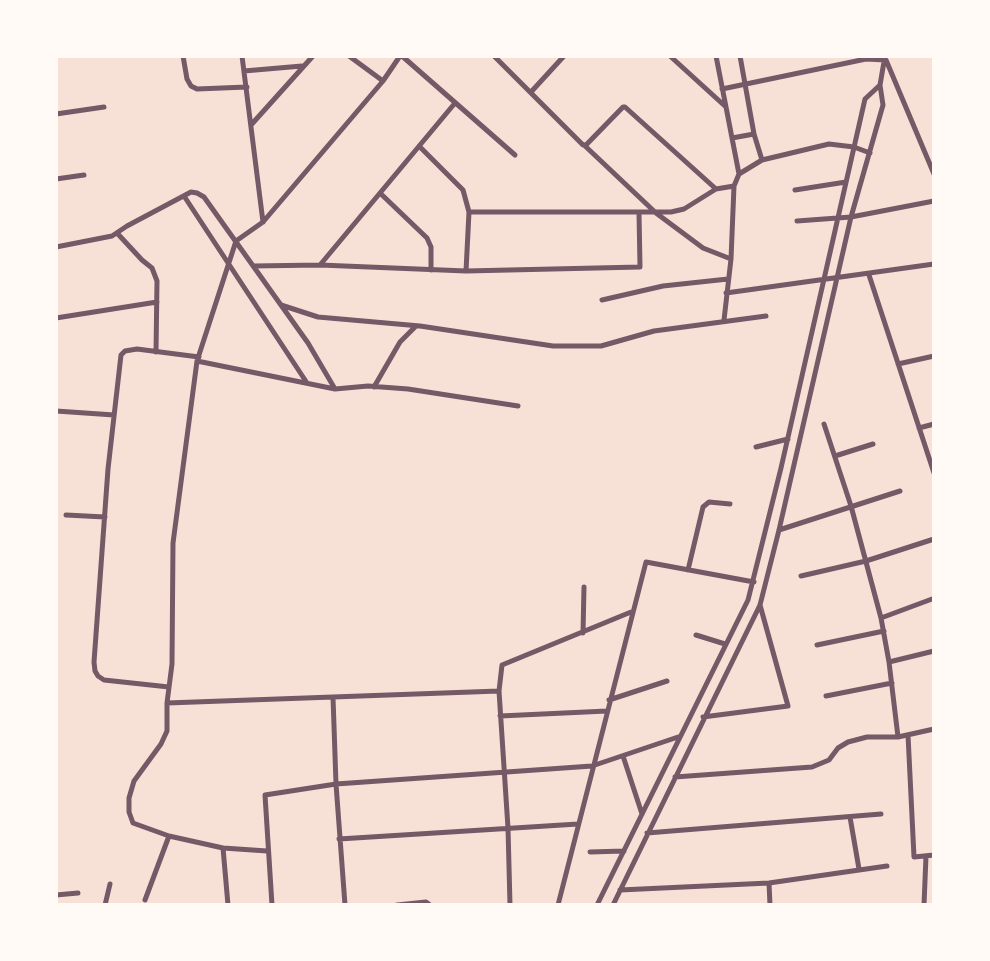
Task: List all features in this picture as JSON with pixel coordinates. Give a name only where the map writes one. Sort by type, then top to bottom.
[{"type":"street","points":[[183,56],[187,78],[191,86],[196,89],[247,87]]},
{"type":"street","points":[[242,56],[263,222]]},
{"type":"street","points":[[251,125],[313,56]]},
{"type":"street","points":[[349,56],[384,81]]},
{"type":"street","points":[[267,851],[224,848],[169,836],[133,823],[129,812],[129,798],[139,773],[161,744],[167,731],[166,703],[172,664],[174,543],[198,359],[236,241],[263,222],[384,81],[401,56],[515,155]]},
{"type":"street","points":[[494,56],[583,145],[656,213],[703,248],[730,260]]},
{"type":"street","points":[[531,92],[564,56]]},
{"type":"street","points":[[670,56],[726,107]]},
{"type":"street","points":[[716,56],[739,174],[734,186],[730,260],[724,320]]},
{"type":"street","points":[[740,56],[754,134],[762,160]]},
{"type":"street","points":[[722,89],[866,59],[885,58]]},
{"type":"street","points":[[612,905],[703,717],[760,605],[851,217],[882,105],[880,86],[885,58]]},
{"type":"street","points":[[885,58],[934,174]]},
{"type":"street","points":[[244,71],[302,66]]},
{"type":"street","points":[[597,905],[678,737],[748,600],[788,439],[865,100],[880,86]]},
{"type":"street","points":[[320,265],[456,103]]},
{"type":"street","points":[[56,114],[104,107]]},
{"type":"street","points":[[583,145],[586,145],[623,107],[626,107],[716,189]]},
{"type":"street","points":[[732,138],[754,134]]},
{"type":"street","points":[[739,174],[762,160],[829,144],[854,147],[870,153]]},
{"type":"street","points":[[419,146],[463,190],[470,212],[466,271]]},
{"type":"street","points":[[56,179],[84,175]]},
{"type":"street","points":[[795,190],[846,182]]},
{"type":"street","points":[[470,212],[656,213],[684,209],[716,189],[734,186]]},
{"type":"street","points":[[56,247],[98,241],[117,233],[191,192],[204,196],[308,343],[335,389]]},
{"type":"street","points":[[380,193],[427,238],[431,247],[431,270]]},
{"type":"street","points":[[184,196],[306,383]]},
{"type":"street","points":[[797,221],[838,216],[851,217],[934,201]]},
{"type":"street","points":[[252,266],[320,265],[466,271],[640,267],[639,213]]},
{"type":"street","points":[[117,233],[152,268],[157,282],[156,352]]},
{"type":"street","points":[[726,293],[869,275],[934,264]]},
{"type":"street","points":[[869,275],[934,473]]},
{"type":"street","points":[[602,300],[657,287],[728,279]]},
{"type":"street","points":[[56,318],[157,302]]},
{"type":"street","points":[[281,305],[318,317],[416,326],[553,346],[601,346],[654,331],[724,320],[766,316]]},
{"type":"street","points":[[374,387],[400,342],[416,326]]},
{"type":"street","points":[[169,687],[104,680],[95,671],[94,662],[105,517],[121,355],[130,350],[156,352],[198,359],[335,389],[374,387],[408,389],[518,406]]},
{"type":"street","points":[[898,364],[934,356]]},
{"type":"street","points":[[56,411],[114,415]]},
{"type":"street","points":[[824,424],[851,506],[881,618],[889,662],[898,736]]},
{"type":"street","points":[[919,428],[934,424]]},
{"type":"street","points":[[756,447],[788,439]]},
{"type":"street","points":[[835,456],[873,444]]},
{"type":"street","points":[[779,530],[900,491]]},
{"type":"street","points":[[688,570],[703,507],[709,502],[730,504]]},
{"type":"street","points":[[66,515],[105,517]]},
{"type":"street","points":[[801,576],[866,561],[934,539]]},
{"type":"street","points":[[558,905],[592,766],[646,562],[754,582]]},
{"type":"street","points":[[583,633],[584,587]]},
{"type":"street","points":[[881,618],[932,600]]},
{"type":"street","points":[[703,717],[788,706],[760,605]]},
{"type":"street","points":[[510,905],[508,828],[498,691],[502,665],[632,612]]},
{"type":"street","points":[[817,645],[884,631]]},
{"type":"street","points":[[696,635],[725,644]]},
{"type":"street","points":[[889,662],[934,651]]},
{"type":"street","points":[[609,700],[667,682]]},
{"type":"street","points":[[826,696],[892,683]]},
{"type":"street","points":[[166,703],[498,691]]},
{"type":"street","points":[[333,697],[339,839],[345,905]]},
{"type":"street","points":[[500,716],[607,711]]},
{"type":"street","points":[[675,776],[812,767],[829,760],[838,748],[848,742],[867,737],[908,735],[934,729]]},
{"type":"street","points":[[908,735],[914,857],[934,855]]},
{"type":"street","points":[[272,905],[267,851],[265,795],[336,784],[592,766],[678,737]]},
{"type":"street","points":[[623,756],[642,814]]},
{"type":"street","points":[[647,833],[881,814]]},
{"type":"street","points":[[850,816],[859,868]]},
{"type":"street","points":[[339,839],[578,824]]},
{"type":"street","points":[[145,900],[169,836]]},
{"type":"street","points":[[224,848],[228,905]]},
{"type":"street","points":[[590,852],[624,851]]},
{"type":"street","points":[[924,905],[926,856]]},
{"type":"street","points":[[620,890],[769,883],[859,868],[887,866]]},
{"type":"street","points":[[769,883],[770,905]]},
{"type":"street","points":[[105,905],[110,884]]},
{"type":"street","points":[[56,895],[78,893]]},
{"type":"street","points":[[397,905],[426,902],[430,905]]}]
